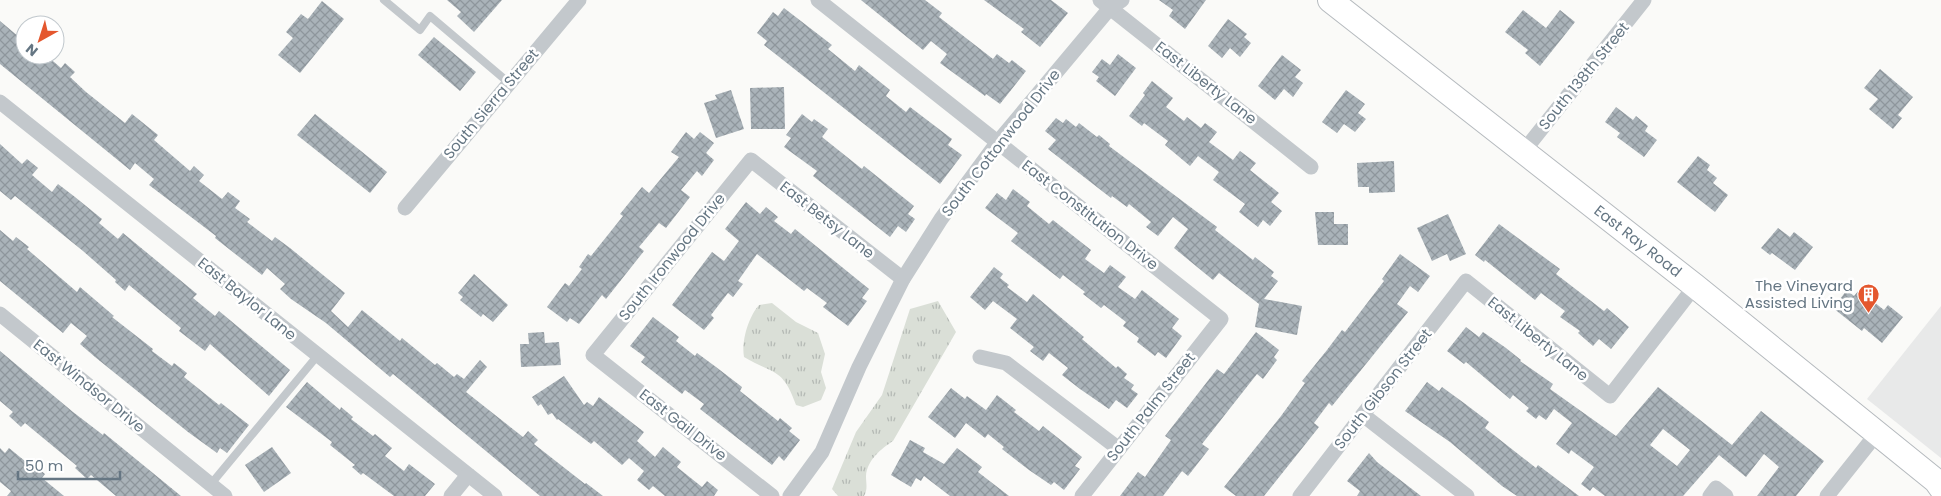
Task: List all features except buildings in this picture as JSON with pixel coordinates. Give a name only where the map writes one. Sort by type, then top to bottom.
[{"type":"main road","name":"East Ray Road","points":[[1330,0],[1695,286],[1939,483]]},
{"type":"street","name":"South Sierra Street","points":[[405,208],[579,0]]},
{"type":"street","name":"East Constitution Drive","points":[[818,0],[1221,319]]},
{"type":"street","name":"South 138th Street","points":[[1523,152],[1644,0]]},
{"type":"street","name":"South Cottonwood Drive","points":[[790,496],[822,452],[859,367],[903,279],[941,219],[997,143],[1111,2]]},
{"type":"street","name":"East Liberty Lane","points":[[1111,2],[1311,167]]},
{"type":"street","name":"East Baylor Lane","points":[[0,102],[495,496]]},
{"type":"street","name":"East Betsy Lane","points":[[751,160],[903,279]]},
{"type":"street","name":"South Ironwood Drive","points":[[593,355],[751,160]]},
{"type":"street","name":"East Liberty Lane","points":[[1466,281],[1610,396],[1695,286]]},
{"type":"street","name":"South Gibson Street","points":[[1300,496],[1466,281]]},
{"type":"street","name":"East Windsor Drive","points":[[0,314],[225,496]]},
{"type":"street","name":"South Palm Street","points":[[1082,496],[1221,319]]},
{"type":"street","name":"East Gail Drive","points":[[593,355],[772,496]]},
{"type":"street","points":[[980,357],[1006,363],[1119,449]]},
{"type":"street","points":[[1363,416],[1466,496]]},
{"type":"street","points":[[1827,496],[1878,432]]},
{"type":"street","points":[[452,496],[468,475]]},
{"type":"lane","points":[[384,0],[420,30],[430,16],[509,83]]},
{"type":"lane","points":[[211,484],[318,356]]},
{"type":"shaded area","points":[[1941,306],[1941,458],[1867,399]]},
{"type":"green space","points":[[938,301],[956,332],[893,441],[879,451],[869,465],[864,496],[838,496],[832,489],[856,432],[882,395],[910,309]]},
{"type":"green space","points":[[772,303],[796,322],[818,333],[825,354],[821,372],[826,388],[821,400],[803,407],[796,405],[787,384],[782,378],[771,370],[744,357],[745,336],[755,310],[759,305]]},
{"type":"place","name":"The Vineyard Assisted Living","points":[[1869,314]]}]
